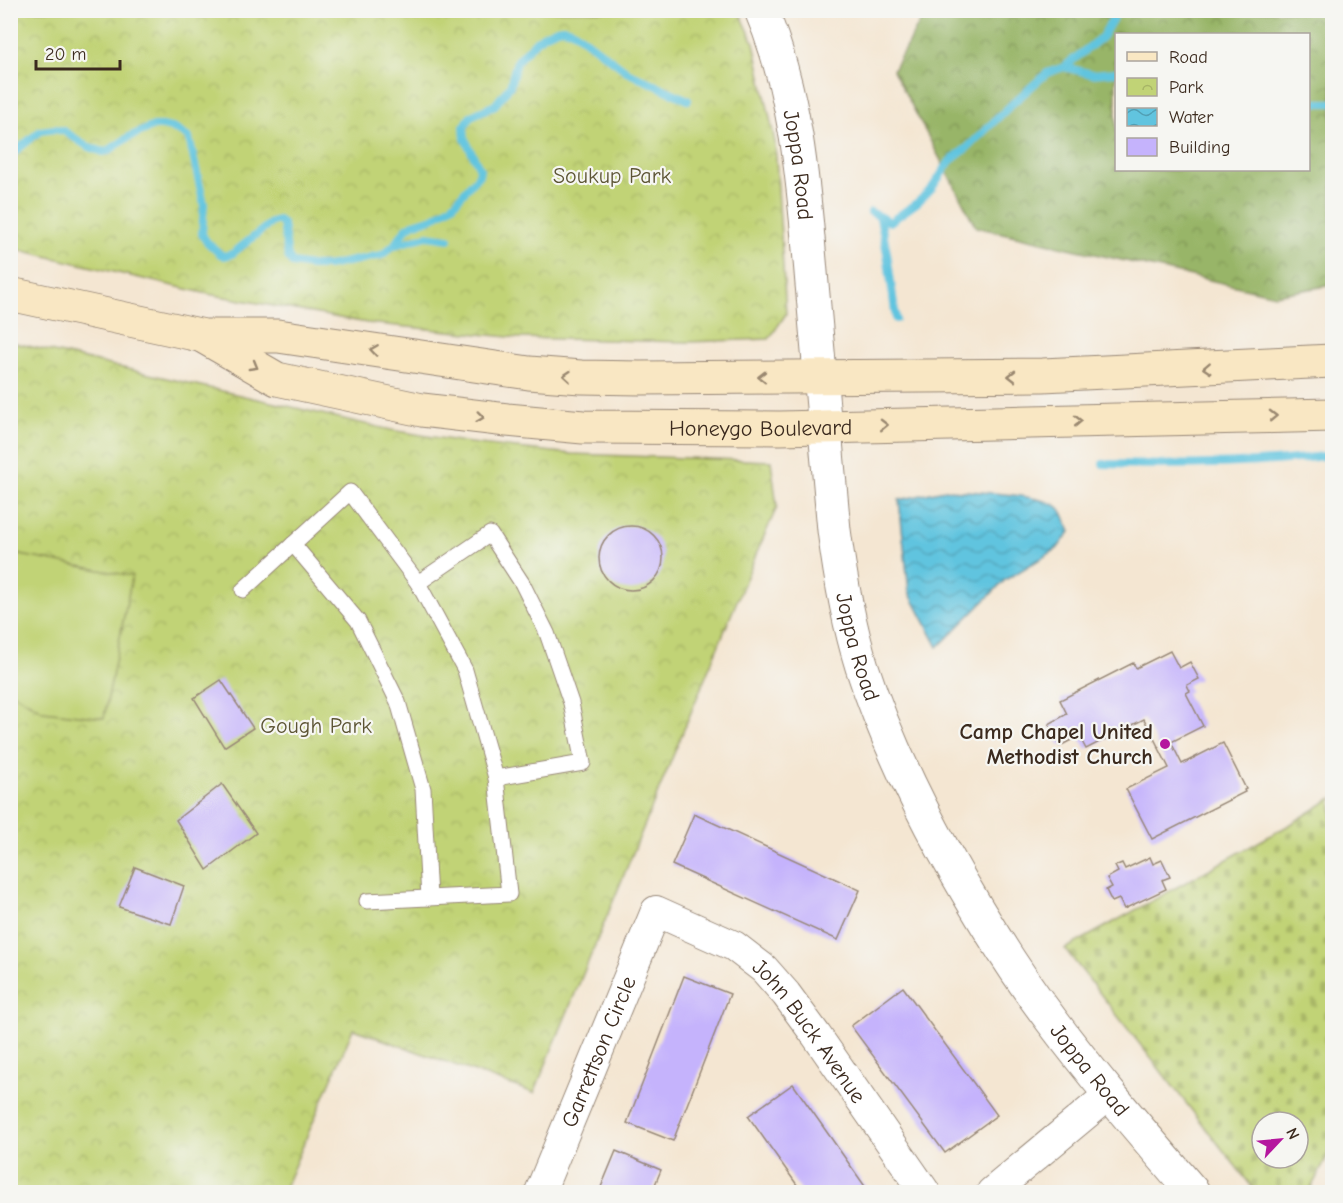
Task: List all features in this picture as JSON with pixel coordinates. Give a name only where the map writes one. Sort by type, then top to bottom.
[{"type":"main road","name":"Honeygo Boulevard","points":[[10,294],[204,336],[278,336],[529,373],[581,377],[1043,375],[1332,361]]},
{"type":"main road","name":"Honeygo Boulevard","points":[[204,336],[277,379],[422,410],[583,427],[825,427],[1332,415]]},
{"type":"street","name":"Joppa Road","points":[[761,10],[784,79],[793,115],[803,180],[834,530],[844,597],[861,665],[875,707],[912,791],[990,930],[1014,968],[1052,1021],[1110,1094],[1193,1192]]},
{"type":"street","name":"Garrettson Circle","points":[[540,1192],[656,911]]},
{"type":"street","name":"John Buck Avenue","points":[[656,911],[734,946],[764,969],[786,994],[816,1035],[925,1192]]},
{"type":"street","points":[[992,1192],[1110,1094]]},
{"type":"lane","points":[[243,590],[350,492],[418,583],[465,670],[496,778],[509,894],[367,901]]},
{"type":"lane","points":[[418,583],[490,534],[522,582],[547,633],[571,703],[583,763],[496,778]]},
{"type":"lane","points":[[293,544],[358,621],[398,702],[423,789],[429,898]]},
{"type":"green space","name":"Soukup Park","points":[[11,10],[739,11],[754,43],[775,142],[786,314],[769,339],[687,342],[519,338],[367,323],[208,294],[11,248]]},
{"type":"green space","points":[[926,11],[1332,11],[1332,285],[1275,295],[976,227],[893,70]]},
{"type":"green space","name":"Gough Park","points":[[11,342],[391,430],[470,443],[572,454],[771,461],[777,507],[534,1093],[353,1029],[283,1192],[11,1192]]},
{"type":"green space","points":[[10,553],[132,576],[104,718],[43,711],[11,692]]},
{"type":"green space","points":[[1332,798],[1332,1147],[1309,1192],[1256,1192],[1065,949],[1291,824]]},
{"type":"water","points":[[944,490],[1004,494],[1049,503],[1060,509],[1070,532],[1057,549],[1005,580],[938,647],[909,592],[899,500]]},
{"type":"building","points":[[625,526],[637,526],[654,535],[661,546],[663,558],[661,570],[654,581],[637,590],[625,590],[613,585],[604,576],[599,564],[599,552],[604,540],[613,531]]},
{"type":"building","name":"Camp Chapel United Methodist Church","points":[[1170,651],[1179,668],[1190,662],[1199,679],[1187,685],[1190,691],[1186,693],[1203,726],[1171,742],[1182,764],[1223,743],[1246,789],[1245,792],[1152,839],[1126,789],[1169,768],[1144,719],[1086,749],[1079,736],[1060,746],[1049,724],[1067,714],[1060,700],[1133,663],[1136,668]]},
{"type":"building","points":[[221,680],[253,728],[224,747],[194,698]]},
{"type":"building","points":[[222,784],[256,833],[207,870],[176,820]]},
{"type":"building","points":[[694,814],[860,890],[838,940],[672,865]]},
{"type":"building","points":[[1150,857],[1153,864],[1162,860],[1170,877],[1162,880],[1166,889],[1124,909],[1119,899],[1112,902],[1106,890],[1112,887],[1107,878],[1118,872],[1115,866],[1122,863],[1125,869]]},
{"type":"building","points":[[135,867],[184,886],[171,924],[119,907]]},
{"type":"building","points":[[684,976],[730,994],[673,1141],[627,1123]]},
{"type":"building","points":[[903,987],[997,1115],[945,1153],[851,1026]]},
{"type":"building","points":[[793,1084],[869,1192],[802,1192],[748,1116]]},
{"type":"building","points":[[616,1151],[661,1170],[652,1192],[599,1192]]},
{"type":"waterway","points":[[871,212],[890,222],[918,202],[932,188],[950,161],[967,148],[1014,102],[1047,73],[1064,67],[1102,37],[1118,10]]},
{"type":"waterway","points":[[10,156],[40,131],[55,129],[64,131],[87,146],[103,152],[154,126],[175,129],[189,138],[204,204],[202,234],[220,254],[224,256],[232,254],[272,222],[278,220],[283,224],[288,257],[292,263],[328,266],[382,255],[394,245],[407,228],[433,218],[453,205],[479,175],[480,169],[465,139],[464,127],[471,116],[495,105],[510,86],[517,61],[536,41],[557,29],[572,30],[629,73],[688,100]]},
{"type":"waterway","points":[[1064,67],[1092,74],[1115,72]]},
{"type":"waterway","points":[[1310,103],[1332,103]]},
{"type":"waterway","points":[[880,218],[896,319]]},
{"type":"waterway","points":[[395,245],[427,236],[449,239]]},
{"type":"waterway","points":[[1103,464],[1218,464],[1332,455]]},
{"type":"place","name":"Camp Chapel United Methodist Church","points":[[1165,744]]}]
